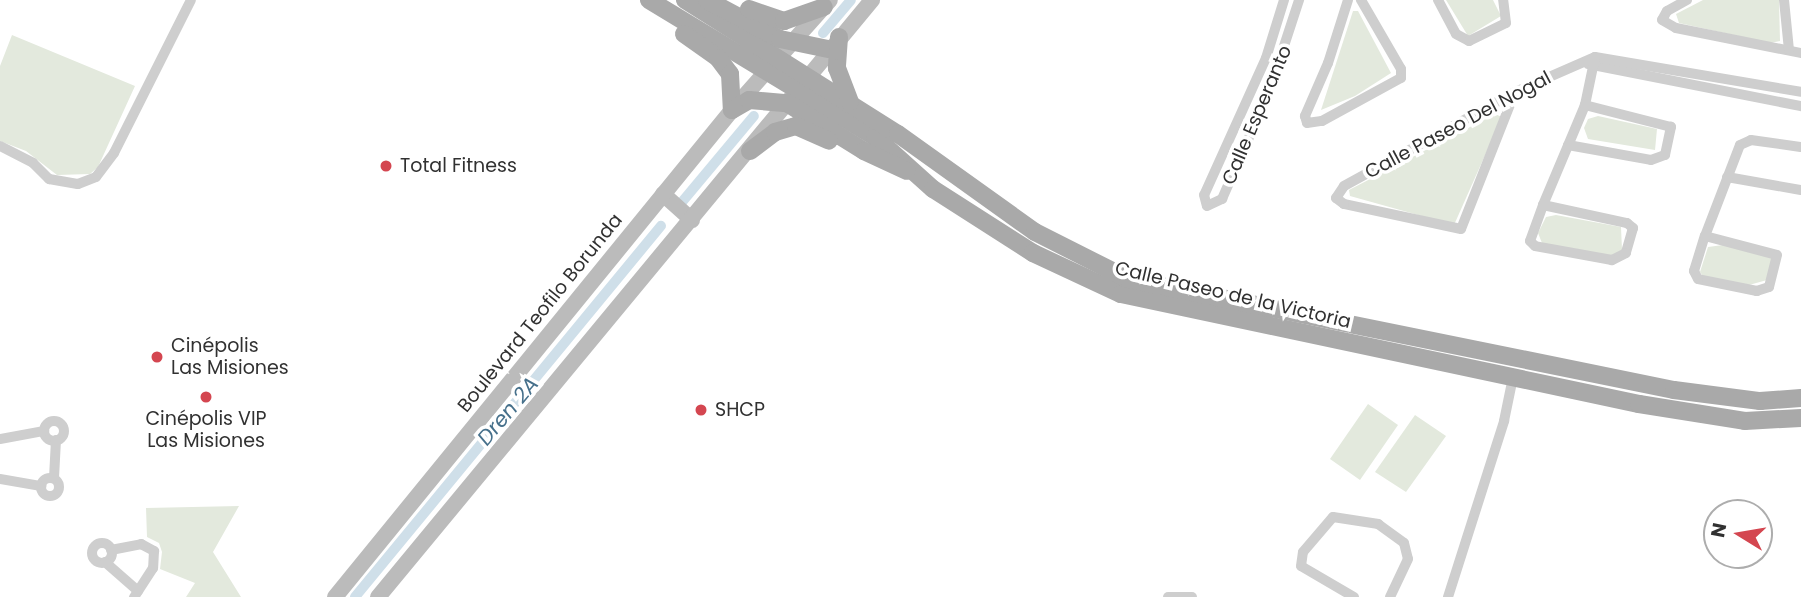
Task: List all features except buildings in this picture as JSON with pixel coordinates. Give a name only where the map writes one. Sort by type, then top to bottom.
[{"type":"main road","name":"Calle Paseo de la Victoria","points":[[649,0],[875,137],[927,183],[1033,253],[1121,294],[1639,404],[1745,421],[1801,418]]},
{"type":"main road","points":[[649,0],[670,23],[723,63],[730,74],[733,110],[749,100],[798,90]]},
{"type":"main road","name":"Calle Paseo de la Victoria","points":[[685,0],[779,58],[798,90],[850,102],[1035,232],[1128,279],[1674,390],[1748,400],[1801,398]]},
{"type":"main road","points":[[707,0],[791,43],[833,43]]},
{"type":"main road","points":[[733,0],[773,21],[795,20],[827,3]]},
{"type":"main road","points":[[378,597],[750,151],[833,43],[872,0]]},
{"type":"main road","name":"Boulevard Teofilo Borunda","points":[[335,597],[663,194],[827,3]]},
{"type":"main road","points":[[833,43],[837,68],[850,102]]},
{"type":"main road","points":[[750,151],[783,128],[802,126],[866,166],[927,183],[1035,232]]},
{"type":"main road","points":[[663,194],[692,220]]},
{"type":"main road","points":[[1206,314],[1213,306],[1248,304]]},
{"type":"main road","points":[[1639,404],[1668,398],[1674,390]]},
{"type":"street","points":[[0,146],[33,163],[49,179],[78,184],[96,177],[114,153],[191,0]]},
{"type":"street","name":"Calle Esperanto","points":[[1284,0],[1266,58],[1204,195],[1207,206],[1219,203],[1282,64],[1299,0]]},
{"type":"street","points":[[1348,0],[1328,63],[1305,116],[1307,123],[1322,121],[1401,78],[1401,69],[1361,0]]},
{"type":"street","points":[[1438,0],[1456,34],[1469,41],[1506,23],[1503,0]]},
{"type":"street","points":[[1687,0],[1667,11],[1662,20],[1676,28],[1801,53]]},
{"type":"street","points":[[1784,0],[1789,50]]},
{"type":"street","points":[[1543,205],[1627,223],[1633,233],[1626,253],[1618,260],[1535,246],[1531,238],[1543,205],[1585,105],[1595,57]]},
{"type":"street","name":"Calle Paseo Del Nogal","points":[[1515,92],[1461,229],[1343,204],[1336,195],[1344,186],[1515,92],[1595,57],[1801,92]]},
{"type":"street","points":[[1583,60],[1593,69],[1801,106]]},
{"type":"street","points":[[1568,145],[1651,160],[1665,155],[1671,127],[1585,105]]},
{"type":"street","points":[[1705,236],[1768,251],[1778,262],[1769,287],[1762,291],[1693,275],[1705,236],[1740,145],[1751,140],[1801,147]]},
{"type":"street","points":[[1221,158],[1237,164]]},
{"type":"street","points":[[1727,177],[1801,190]]},
{"type":"street","points":[[1448,597],[1503,425],[1513,377]]},
{"type":"street","points":[[41,486],[46,496],[55,495],[60,488],[54,478],[56,440],[64,430],[59,422],[49,422],[44,431]]},
{"type":"street","points":[[0,439],[44,431],[56,440]]},
{"type":"street","points":[[41,486],[46,479],[54,478]]},
{"type":"street","points":[[0,479],[41,486]]},
{"type":"street","points":[[1354,597],[1336,593],[1304,569],[1303,552],[1333,517],[1378,524],[1404,543],[1409,553],[1390,597]]},
{"type":"street","points":[[103,542],[111,550],[141,544],[154,551],[153,568],[136,594],[105,562],[94,560],[93,546],[103,542]]},
{"type":"street","points":[[105,562],[111,550]]},
{"type":"street","points":[[1168,597],[1192,597]]},
{"type":"shaded area","points":[[1446,0],[1493,0],[1501,16],[1468,36]]},
{"type":"shaded area","points":[[1703,0],[1779,0],[1780,41],[1770,43],[1679,23],[1676,14]]},
{"type":"shaded area","points":[[1353,11],[1358,11],[1391,73],[1355,96],[1321,110]]},
{"type":"shaded area","points":[[12,35],[135,86],[98,167],[90,174],[57,175],[26,151],[0,141],[0,66]]},
{"type":"shaded area","points":[[1495,114],[1502,117],[1454,225],[1350,196],[1349,190]]},
{"type":"shaded area","points":[[1598,116],[1657,129],[1655,150],[1588,139],[1584,128],[1588,119]]},
{"type":"shaded area","points":[[1556,215],[1621,227],[1622,250],[1612,256],[1542,243],[1538,233],[1546,217]]},
{"type":"shaded area","points":[[1723,245],[1776,259],[1767,280],[1749,285],[1703,276],[1700,272],[1708,247]]},
{"type":"shaded area","points":[[1368,404],[1398,425],[1360,480],[1330,459]]},
{"type":"shaded area","points":[[1415,415],[1446,436],[1406,492],[1375,472]]},
{"type":"shaded area","points":[[239,506],[213,552],[241,597],[186,597],[195,583],[160,569],[162,552],[159,543],[147,537],[146,508]]},
{"type":"waterway","name":"Dren 2A","points":[[823,33],[851,0]]},
{"type":"waterway","name":"Dren 2A","points":[[682,202],[754,116]]},
{"type":"waterway","name":"Dren 2A","points":[[355,597],[661,226]]},
{"type":"place","name":"Total Fitness","points":[[386,166]]},
{"type":"place","name":"Cinépolis Las Misiones","points":[[157,357]]},
{"type":"place","name":"Cinépolis VIP Las Misiones","points":[[206,397]]},
{"type":"place","name":"SHCP","points":[[701,410]]}]
